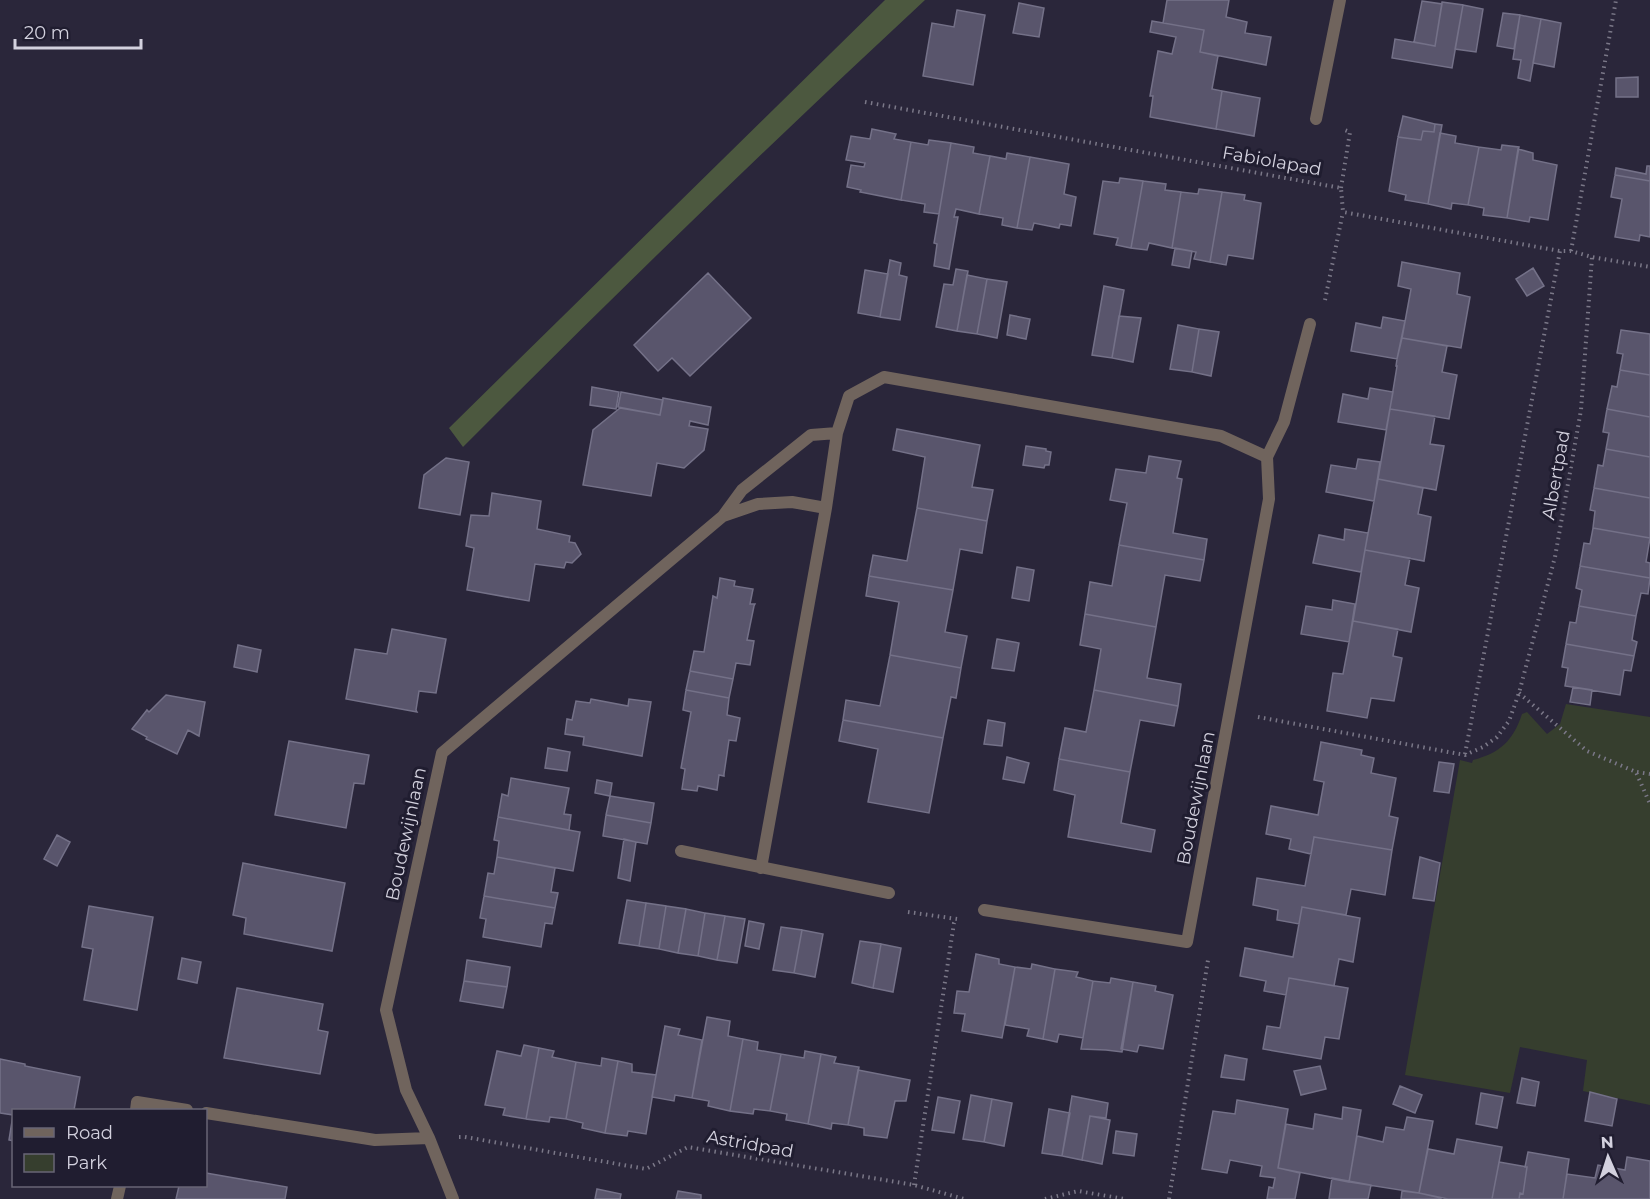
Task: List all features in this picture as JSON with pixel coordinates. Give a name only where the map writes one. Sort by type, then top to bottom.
[{"type":"street","points":[[1316,118],[1340,0]]},
{"type":"street","name":"Boudewijnlaan","points":[[1187,942],[1269,499],[1267,457],[1284,422],[1310,324]]},
{"type":"street","points":[[760,868],[826,508],[837,433],[849,396],[884,377],[1221,436],[1267,457]]},
{"type":"street","name":"Boudewijnlaan","points":[[453,1199],[429,1138],[406,1090],[386,1010],[442,753],[723,516],[742,489],[811,435],[837,433]]},
{"type":"street","name":"Boudewijnlaan","points":[[723,516],[758,504],[792,502],[826,508]]},
{"type":"street","points":[[681,851],[889,893]]},
{"type":"street","points":[[984,910],[1187,942]]},
{"type":"street","points":[[136,1109],[137,1102],[181,1109]]},
{"type":"street","points":[[207,1113],[375,1140],[429,1138]]},
{"type":"path","points":[[1571,251],[1616,0]]},
{"type":"path","name":"Fabiolapad","points":[[866,102],[1341,188],[1343,212],[1321,320],[1310,324]]},
{"type":"path","points":[[1316,118],[1350,132],[1341,188]]},
{"type":"path","points":[[1343,212],[1560,251],[1571,251],[1650,267]]},
{"type":"path","points":[[1230,712],[1464,754],[1560,251]]},
{"type":"path","name":"Albertpad","points":[[1464,754],[1483,747],[1497,737],[1509,721],[1519,693],[1555,556],[1581,410],[1592,257]]},
{"type":"path","points":[[1519,693],[1587,751],[1636,772],[1650,774]]},
{"type":"path","points":[[1636,772],[1650,804]]},
{"type":"path","points":[[889,893],[904,911],[956,919],[914,1185]]},
{"type":"path","points":[[1169,1199],[1210,948],[1187,942]]},
{"type":"path","name":"Astridpad","points":[[429,1138],[465,1137],[646,1168],[688,1147],[914,1185],[964,1199]]},
{"type":"path","points":[[1045,1199],[1078,1191],[1125,1199]]},
{"type":"green space","points":[[885,0],[925,0],[692,221],[463,447],[449,428]]},
{"type":"green space","points":[[1566,704],[1650,717],[1650,1105],[1583,1091],[1587,1060],[1520,1047],[1510,1093],[1405,1075],[1460,760],[1472,763],[1473,760],[1498,749],[1510,739],[1522,714],[1527,712],[1547,734],[1560,724]]},
{"type":"building","points":[[1167,0],[1229,0],[1226,17],[1247,22],[1245,33],[1271,37],[1266,65],[1200,52],[1204,30],[1163,23]]},
{"type":"building","points":[[1422,1],[1442,4],[1435,46],[1414,42]]},
{"type":"building","points":[[1442,2],[1463,5],[1452,68],[1392,58],[1395,39],[1435,46]]},
{"type":"building","points":[[1019,3],[1044,8],[1039,37],[1013,33]]},
{"type":"building","points":[[1463,5],[1483,9],[1476,52],[1455,49]]},
{"type":"building","points":[[957,10],[985,15],[973,85],[923,76],[932,23],[954,27]]},
{"type":"building","points":[[1503,13],[1520,15],[1514,49],[1497,46]]},
{"type":"building","points":[[1520,15],[1541,19],[1530,81],[1518,78],[1521,60],[1513,59]]},
{"type":"building","points":[[1541,19],[1561,23],[1554,67],[1533,63]]},
{"type":"building","points":[[1152,21],[1204,30],[1200,52],[1218,56],[1212,89],[1222,91],[1216,129],[1150,117],[1153,96],[1150,96],[1158,51],[1172,54],[1176,37],[1150,32]]},
{"type":"building","points":[[1638,77],[1638,97],[1616,97],[1616,78]]},
{"type":"building","points":[[1222,91],[1260,98],[1254,136],[1216,129]]},
{"type":"building","points":[[1403,116],[1435,124],[1434,132],[1423,131],[1421,140],[1398,137]]},
{"type":"building","points":[[1435,124],[1442,125],[1428,204],[1405,200],[1406,195],[1389,191],[1398,137],[1421,140],[1423,131],[1434,132]]},
{"type":"building","points":[[872,129],[896,134],[894,139],[911,142],[901,200],[860,192],[861,190],[847,187],[851,165],[864,167],[865,163],[846,160],[851,136],[870,139]]},
{"type":"building","points":[[1440,133],[1456,136],[1455,143],[1479,147],[1468,205],[1452,203],[1451,209],[1428,204]]},
{"type":"building","points":[[929,140],[951,143],[939,214],[924,212],[925,204],[901,200],[911,142],[928,145]]},
{"type":"building","points":[[951,143],[974,147],[973,153],[990,156],[979,214],[956,209],[954,217],[958,217],[949,269],[934,266],[937,244],[934,243]]},
{"type":"building","points":[[1502,145],[1519,147],[1507,218],[1483,215],[1484,208],[1468,205],[1479,147],[1501,150]]},
{"type":"building","points":[[1518,149],[1533,153],[1533,160],[1557,165],[1548,220],[1530,217],[1529,222],[1507,218]]},
{"type":"building","points":[[1007,153],[1030,157],[1017,228],[1002,225],[1003,218],[979,214],[990,156],[1006,159]]},
{"type":"building","points":[[1030,157],[1069,164],[1064,194],[1076,197],[1071,226],[1060,224],[1059,228],[1034,223],[1032,230],[1017,228]]},
{"type":"building","points":[[1647,166],[1650,166],[1650,181],[1615,175],[1616,168],[1646,174]]},
{"type":"building","points":[[1615,175],[1650,181],[1650,237],[1640,235],[1639,241],[1615,237],[1622,199],[1611,197]]},
{"type":"building","points":[[1120,178],[1143,181],[1131,248],[1116,245],[1118,238],[1094,234],[1103,181],[1119,183]]},
{"type":"building","points":[[1143,181],[1166,184],[1165,190],[1181,192],[1172,248],[1149,243],[1147,250],[1131,248]]},
{"type":"building","points":[[1199,189],[1222,192],[1210,262],[1194,259],[1196,252],[1172,248],[1181,192],[1198,194]]},
{"type":"building","points":[[1222,192],[1245,195],[1244,200],[1261,203],[1253,259],[1228,255],[1226,265],[1210,262]]},
{"type":"building","points":[[1175,248],[1192,251],[1189,268],[1172,265]]},
{"type":"building","points":[[890,260],[901,263],[899,275],[907,277],[900,320],[880,317]]},
{"type":"building","points":[[1402,262],[1460,273],[1457,294],[1470,297],[1461,348],[1402,338],[1411,289],[1398,286]]},
{"type":"building","points":[[1533,268],[1544,286],[1527,296],[1516,279]]},
{"type":"building","points":[[956,269],[968,271],[957,331],[936,327],[944,284],[953,285]]},
{"type":"building","points":[[865,270],[888,274],[880,317],[858,313]]},
{"type":"building","points":[[708,273],[751,318],[690,376],[672,358],[658,371],[634,345]]},
{"type":"building","points":[[967,275],[987,279],[977,334],[957,331]]},
{"type":"building","points":[[987,279],[1007,282],[997,338],[977,334]]},
{"type":"building","points":[[1104,286],[1124,290],[1112,358],[1092,355]]},
{"type":"building","points":[[1010,315],[1030,319],[1026,339],[1007,335]]},
{"type":"building","points":[[1119,316],[1141,318],[1133,362],[1112,358]]},
{"type":"building","points":[[1383,317],[1405,321],[1397,359],[1351,351],[1356,323],[1381,328]]},
{"type":"building","points":[[1178,325],[1199,329],[1192,372],[1170,369]]},
{"type":"building","points":[[1199,329],[1219,332],[1211,376],[1192,372]]},
{"type":"building","points":[[1621,330],[1650,334],[1650,375],[1620,370],[1623,354],[1617,353]]},
{"type":"building","points":[[1402,338],[1447,346],[1442,372],[1457,375],[1449,419],[1390,409]]},
{"type":"building","points":[[1620,370],[1650,375],[1650,417],[1607,409],[1612,386],[1617,387]]},
{"type":"building","points":[[592,387],[619,392],[616,409],[590,405]]},
{"type":"building","points":[[1370,388],[1393,392],[1386,430],[1338,422],[1343,394],[1368,399]]},
{"type":"building","points":[[621,392],[663,400],[660,415],[618,407]]},
{"type":"building","points":[[663,398],[711,407],[708,425],[690,421],[689,426],[708,429],[704,450],[684,468],[657,463],[651,496],[583,485],[593,430],[620,408],[660,415]]},
{"type":"building","points":[[1390,409],[1435,416],[1430,444],[1444,446],[1436,490],[1378,479]]},
{"type":"building","points":[[1607,409],[1650,417],[1650,457],[1606,449],[1609,433],[1603,432]]},
{"type":"building","points":[[897,429],[980,445],[972,487],[993,490],[987,521],[917,508],[925,457],[893,450]]},
{"type":"building","points":[[1026,446],[1051,452],[1049,465],[1045,465],[1044,468],[1023,465]]},
{"type":"building","points":[[1606,449],[1650,457],[1650,498],[1594,488],[1598,465],[1603,466]]},
{"type":"building","points":[[1149,456],[1181,461],[1177,478],[1182,479],[1173,533],[1207,539],[1204,560],[1119,545],[1127,503],[1110,500],[1116,469],[1146,473]]},
{"type":"building","points":[[446,458],[469,462],[460,515],[419,508],[424,475]]},
{"type":"building","points":[[1358,459],[1380,462],[1374,501],[1326,492],[1331,465],[1356,469]]},
{"type":"building","points":[[1378,479],[1423,488],[1418,514],[1431,517],[1424,561],[1365,550]]},
{"type":"building","points":[[1594,488],[1650,498],[1650,538],[1593,528],[1595,511],[1590,510]]},
{"type":"building","points":[[492,493],[541,501],[537,529],[570,536],[569,542],[575,543],[581,554],[572,563],[566,562],[564,568],[535,564],[529,601],[467,590],[474,548],[466,546],[471,515],[489,516]]},
{"type":"building","points":[[917,508],[987,521],[982,553],[960,549],[953,590],[869,576],[873,555],[907,561]]},
{"type":"building","points":[[1593,528],[1650,538],[1646,562],[1650,563],[1650,578],[1580,566],[1584,543],[1590,544]]},
{"type":"building","points":[[1345,529],[1368,533],[1361,572],[1313,563],[1319,535],[1344,540]]},
{"type":"building","points":[[1119,545],[1204,560],[1200,581],[1165,575],[1156,627],[1085,614],[1090,582],[1112,586]]},
{"type":"building","points":[[1365,550],[1410,558],[1405,585],[1419,588],[1411,632],[1353,621]]},
{"type":"building","points":[[1580,566],[1650,578],[1648,594],[1641,593],[1636,616],[1579,606],[1582,590],[1576,588]]},
{"type":"building","points":[[1017,567],[1034,570],[1029,601],[1012,598]]},
{"type":"building","points":[[869,576],[953,590],[945,632],[967,636],[961,668],[890,655],[899,602],[866,596]]},
{"type":"building","points":[[720,578],[735,581],[734,586],[753,589],[750,604],[755,604],[747,640],[754,641],[750,665],[736,663],[733,679],[690,671],[694,651],[704,652],[713,596],[717,598]]},
{"type":"building","points":[[1333,600],[1355,604],[1349,642],[1301,634],[1306,606],[1332,610]]},
{"type":"building","points":[[1579,606],[1636,616],[1632,640],[1637,642],[1634,656],[1566,644],[1570,622],[1576,623]]},
{"type":"building","points":[[1085,614],[1156,627],[1147,678],[1181,684],[1178,706],[1094,690],[1101,649],[1080,645]]},
{"type":"building","points":[[1353,621],[1398,629],[1393,656],[1402,658],[1394,701],[1371,698],[1367,718],[1327,711],[1333,673],[1343,674]]},
{"type":"building","points":[[392,629],[446,639],[436,693],[419,691],[417,712],[346,699],[355,649],[387,654]]},
{"type":"building","points":[[997,639],[1019,643],[1014,671],[992,668]]},
{"type":"building","points":[[1566,644],[1634,656],[1631,671],[1624,670],[1620,695],[1565,686],[1568,668],[1562,667]]},
{"type":"building","points":[[238,645],[261,650],[257,672],[234,667]]},
{"type":"building","points":[[890,655],[961,668],[956,698],[951,697],[943,738],[843,720],[846,700],[880,706]]},
{"type":"building","points":[[690,671],[733,679],[729,698],[686,690]]},
{"type":"building","points":[[1573,687],[1592,690],[1590,705],[1570,702]]},
{"type":"building","points":[[686,690],[729,698],[727,715],[740,718],[736,741],[729,740],[724,776],[719,775],[717,790],[698,786],[697,791],[682,789],[685,769],[681,768],[691,712],[683,710]]},
{"type":"building","points":[[1094,690],[1178,706],[1174,726],[1140,720],[1130,772],[1059,759],[1065,728],[1086,732]]},
{"type":"building","points":[[166,695],[205,702],[199,736],[188,730],[177,754],[146,739],[147,737],[132,729],[147,710],[149,712]]},
{"type":"building","points":[[591,699],[628,706],[629,699],[651,702],[642,756],[583,745],[584,737],[565,734],[567,719],[572,720],[576,701],[590,703]]},
{"type":"building","points":[[843,720],[943,738],[929,813],[868,802],[878,749],[839,741]]},
{"type":"building","points":[[988,720],[1005,723],[1002,746],[984,744]]},
{"type":"building","points":[[289,741],[369,755],[364,784],[354,783],[346,828],[275,815]]},
{"type":"building","points":[[1321,742],[1362,750],[1361,755],[1374,758],[1371,773],[1396,778],[1389,816],[1398,818],[1392,850],[1314,837],[1311,854],[1289,849],[1291,839],[1266,834],[1271,806],[1318,815],[1324,782],[1314,780]]},
{"type":"building","points":[[548,748],[570,752],[567,771],[545,768]]},
{"type":"building","points":[[1007,757],[1029,763],[1024,783],[1003,779]]},
{"type":"building","points":[[1059,759],[1130,772],[1121,823],[1155,830],[1151,852],[1068,837],[1075,795],[1054,790]]},
{"type":"building","points":[[1439,762],[1454,764],[1449,793],[1434,791]]},
{"type":"building","points":[[511,778],[569,788],[564,814],[571,815],[569,830],[498,817],[502,794],[508,796]]},
{"type":"building","points":[[597,780],[612,783],[610,796],[595,793]]},
{"type":"building","points":[[610,796],[654,803],[651,823],[606,815]]},
{"type":"building","points":[[606,815],[651,823],[647,844],[603,836]]},
{"type":"building","points":[[498,817],[580,832],[573,871],[497,857],[499,841],[494,840]]},
{"type":"building","points":[[57,835],[70,842],[57,866],[44,859]]},
{"type":"building","points":[[1314,837],[1392,850],[1385,895],[1351,889],[1346,915],[1302,907],[1299,924],[1277,920],[1278,910],[1253,905],[1257,878],[1305,886]]},
{"type":"building","points":[[624,839],[636,842],[630,881],[618,878]]},
{"type":"building","points":[[497,857],[555,868],[551,892],[558,893],[555,908],[484,896],[488,873],[494,874]]},
{"type":"building","points":[[1420,857],[1440,863],[1434,901],[1413,898]]},
{"type":"building","points":[[243,863],[345,883],[332,951],[244,934],[246,918],[233,915]]},
{"type":"building","points":[[484,896],[555,908],[552,924],[545,923],[541,947],[483,937],[486,919],[480,918]]},
{"type":"building","points":[[627,900],[646,903],[639,946],[619,943]]},
{"type":"building","points":[[646,903],[666,906],[659,949],[639,946]]},
{"type":"building","points":[[89,906],[153,917],[137,1010],[84,1000],[93,949],[82,947]]},
{"type":"building","points":[[666,906],[686,909],[678,953],[659,949]]},
{"type":"building","points":[[1302,907],[1360,918],[1353,962],[1339,959],[1334,986],[1289,978],[1286,995],[1264,991],[1266,981],[1240,976],[1245,948],[1293,957]]},
{"type":"building","points":[[686,909],[705,913],[698,956],[678,953]]},
{"type":"building","points":[[705,913],[725,916],[717,960],[698,956]]},
{"type":"building","points":[[725,916],[745,919],[737,963],[717,960]]},
{"type":"building","points":[[749,921],[764,924],[759,949],[745,946]]},
{"type":"building","points":[[781,927],[802,930],[794,973],[773,970]]},
{"type":"building","points":[[802,930],[823,934],[815,977],[794,973]]},
{"type":"building","points":[[860,941],[881,944],[873,988],[852,983]]},
{"type":"building","points":[[881,944],[901,948],[893,992],[873,988]]},
{"type":"building","points":[[976,954],[999,959],[999,964],[1015,967],[1002,1038],[962,1031],[965,1014],[954,1013],[957,991],[969,992]]},
{"type":"building","points":[[182,958],[201,962],[197,983],[178,979]]},
{"type":"building","points":[[467,960],[510,967],[507,987],[464,981]]},
{"type":"building","points":[[1032,964],[1055,969],[1043,1039],[1027,1036],[1029,1029],[1005,1025],[1015,967],[1031,969]]},
{"type":"building","points":[[1055,969],[1078,972],[1076,977],[1093,981],[1083,1038],[1059,1034],[1057,1042],[1043,1039]]},
{"type":"building","points":[[1111,978],[1133,982],[1122,1052],[1081,1049],[1093,981],[1110,983]]},
{"type":"building","points":[[1289,978],[1348,988],[1339,1039],[1325,1037],[1321,1059],[1263,1049],[1267,1026],[1280,1028]]},
{"type":"building","points":[[464,981],[507,987],[503,1008],[460,1001]]},
{"type":"building","points":[[1133,982],[1156,986],[1155,991],[1173,995],[1163,1049],[1139,1045],[1137,1052],[1121,1049]]},
{"type":"building","points":[[237,988],[323,1004],[318,1030],[328,1032],[320,1074],[224,1058]]},
{"type":"building","points":[[707,1017],[730,1021],[728,1036],[743,1039],[730,1111],[708,1106],[709,1101],[692,1098]]},
{"type":"building","points":[[665,1026],[680,1029],[678,1035],[702,1040],[692,1098],[675,1095],[674,1101],[652,1097]]},
{"type":"building","points":[[743,1039],[758,1042],[757,1050],[781,1054],[770,1111],[754,1109],[753,1114],[730,1111]]},
{"type":"building","points":[[524,1045],[539,1048],[526,1119],[503,1115],[505,1108],[485,1105],[497,1051],[521,1056]]},
{"type":"building","points":[[539,1048],[554,1051],[552,1057],[576,1062],[566,1119],[550,1117],[549,1122],[526,1119]]},
{"type":"building","points":[[805,1051],[821,1054],[808,1124],[786,1120],[787,1114],[770,1111],[781,1054],[804,1058]]},
{"type":"building","points":[[821,1054],[836,1057],[834,1063],[859,1067],[848,1125],[832,1123],[831,1129],[808,1124]]},
{"type":"building","points":[[1225,1055],[1247,1059],[1244,1080],[1221,1077]]},
{"type":"building","points":[[602,1058],[618,1061],[605,1133],[582,1128],[583,1123],[566,1119],[576,1062],[601,1066]]},
{"type":"building","points":[[0,1059],[80,1077],[74,1109],[12,1109],[12,1115],[0,1113]]},
{"type":"building","points":[[618,1061],[632,1064],[632,1072],[656,1075],[646,1134],[628,1131],[627,1136],[605,1133]]},
{"type":"building","points":[[1320,1066],[1326,1089],[1301,1095],[1294,1071]]},
{"type":"building","points":[[858,1070],[910,1080],[906,1101],[895,1101],[887,1138],[864,1135],[864,1128],[848,1125]]},
{"type":"building","points":[[1522,1078],[1539,1082],[1535,1106],[1517,1103]]},
{"type":"building","points":[[1400,1086],[1422,1095],[1415,1113],[1393,1104]]},
{"type":"building","points":[[1590,1092],[1617,1099],[1612,1126],[1585,1121]]},
{"type":"building","points":[[1481,1093],[1503,1097],[1497,1128],[1476,1124]]},
{"type":"building","points":[[971,1095],[992,1099],[984,1142],[963,1139]]},
{"type":"building","points":[[1072,1096],[1108,1103],[1106,1118],[1090,1116],[1082,1160],[1062,1156]]},
{"type":"building","points":[[938,1097],[960,1101],[954,1133],[932,1130]]},
{"type":"building","points":[[992,1099],[1012,1103],[1004,1146],[984,1142]]},
{"type":"building","points":[[1237,1100],[1288,1109],[1278,1168],[1300,1173],[1295,1199],[1267,1199],[1269,1187],[1273,1188],[1275,1178],[1260,1176],[1262,1166],[1230,1160],[1227,1173],[1202,1169],[1213,1111],[1235,1114]]},
{"type":"building","points":[[1343,1107],[1361,1110],[1349,1182],[1278,1168],[1286,1124],[1313,1129],[1315,1114],[1342,1119]]},
{"type":"building","points":[[1049,1109],[1070,1113],[1062,1156],[1042,1153]]},
{"type":"building","points":[[1090,1116],[1110,1120],[1102,1164],[1082,1160]]},
{"type":"building","points":[[1407,1117],[1433,1121],[1419,1193],[1349,1182],[1357,1136],[1383,1142],[1386,1127],[1404,1130]]},
{"type":"building","points":[[12,1121],[12,1141],[9,1140]]},
{"type":"building","points":[[1116,1131],[1137,1134],[1134,1156],[1113,1153]]},
{"type":"building","points":[[1457,1139],[1502,1147],[1492,1199],[1448,1199],[1419,1193],[1428,1149],[1454,1154]]},
{"type":"building","points":[[1528,1152],[1569,1159],[1563,1199],[1519,1199],[1520,1193],[1523,1194]]},
{"type":"building","points":[[1627,1157],[1650,1161],[1650,1199],[1563,1199],[1567,1174],[1595,1178],[1598,1165],[1625,1170]]},
{"type":"building","points":[[1499,1162],[1527,1167],[1523,1194],[1520,1193],[1519,1199],[1492,1199]]},
{"type":"building","points":[[207,1173],[287,1187],[285,1199],[176,1199],[179,1187],[207,1187]]},
{"type":"building","points":[[1332,1178],[1371,1185],[1368,1199],[1329,1199]]},
{"type":"building","points":[[597,1189],[621,1194],[620,1199],[595,1199]]},
{"type":"building","points":[[678,1191],[701,1195],[701,1199],[676,1199]]},
{"type":"building","points":[[1402,1191],[1419,1193],[1441,1199],[1401,1199]]}]
